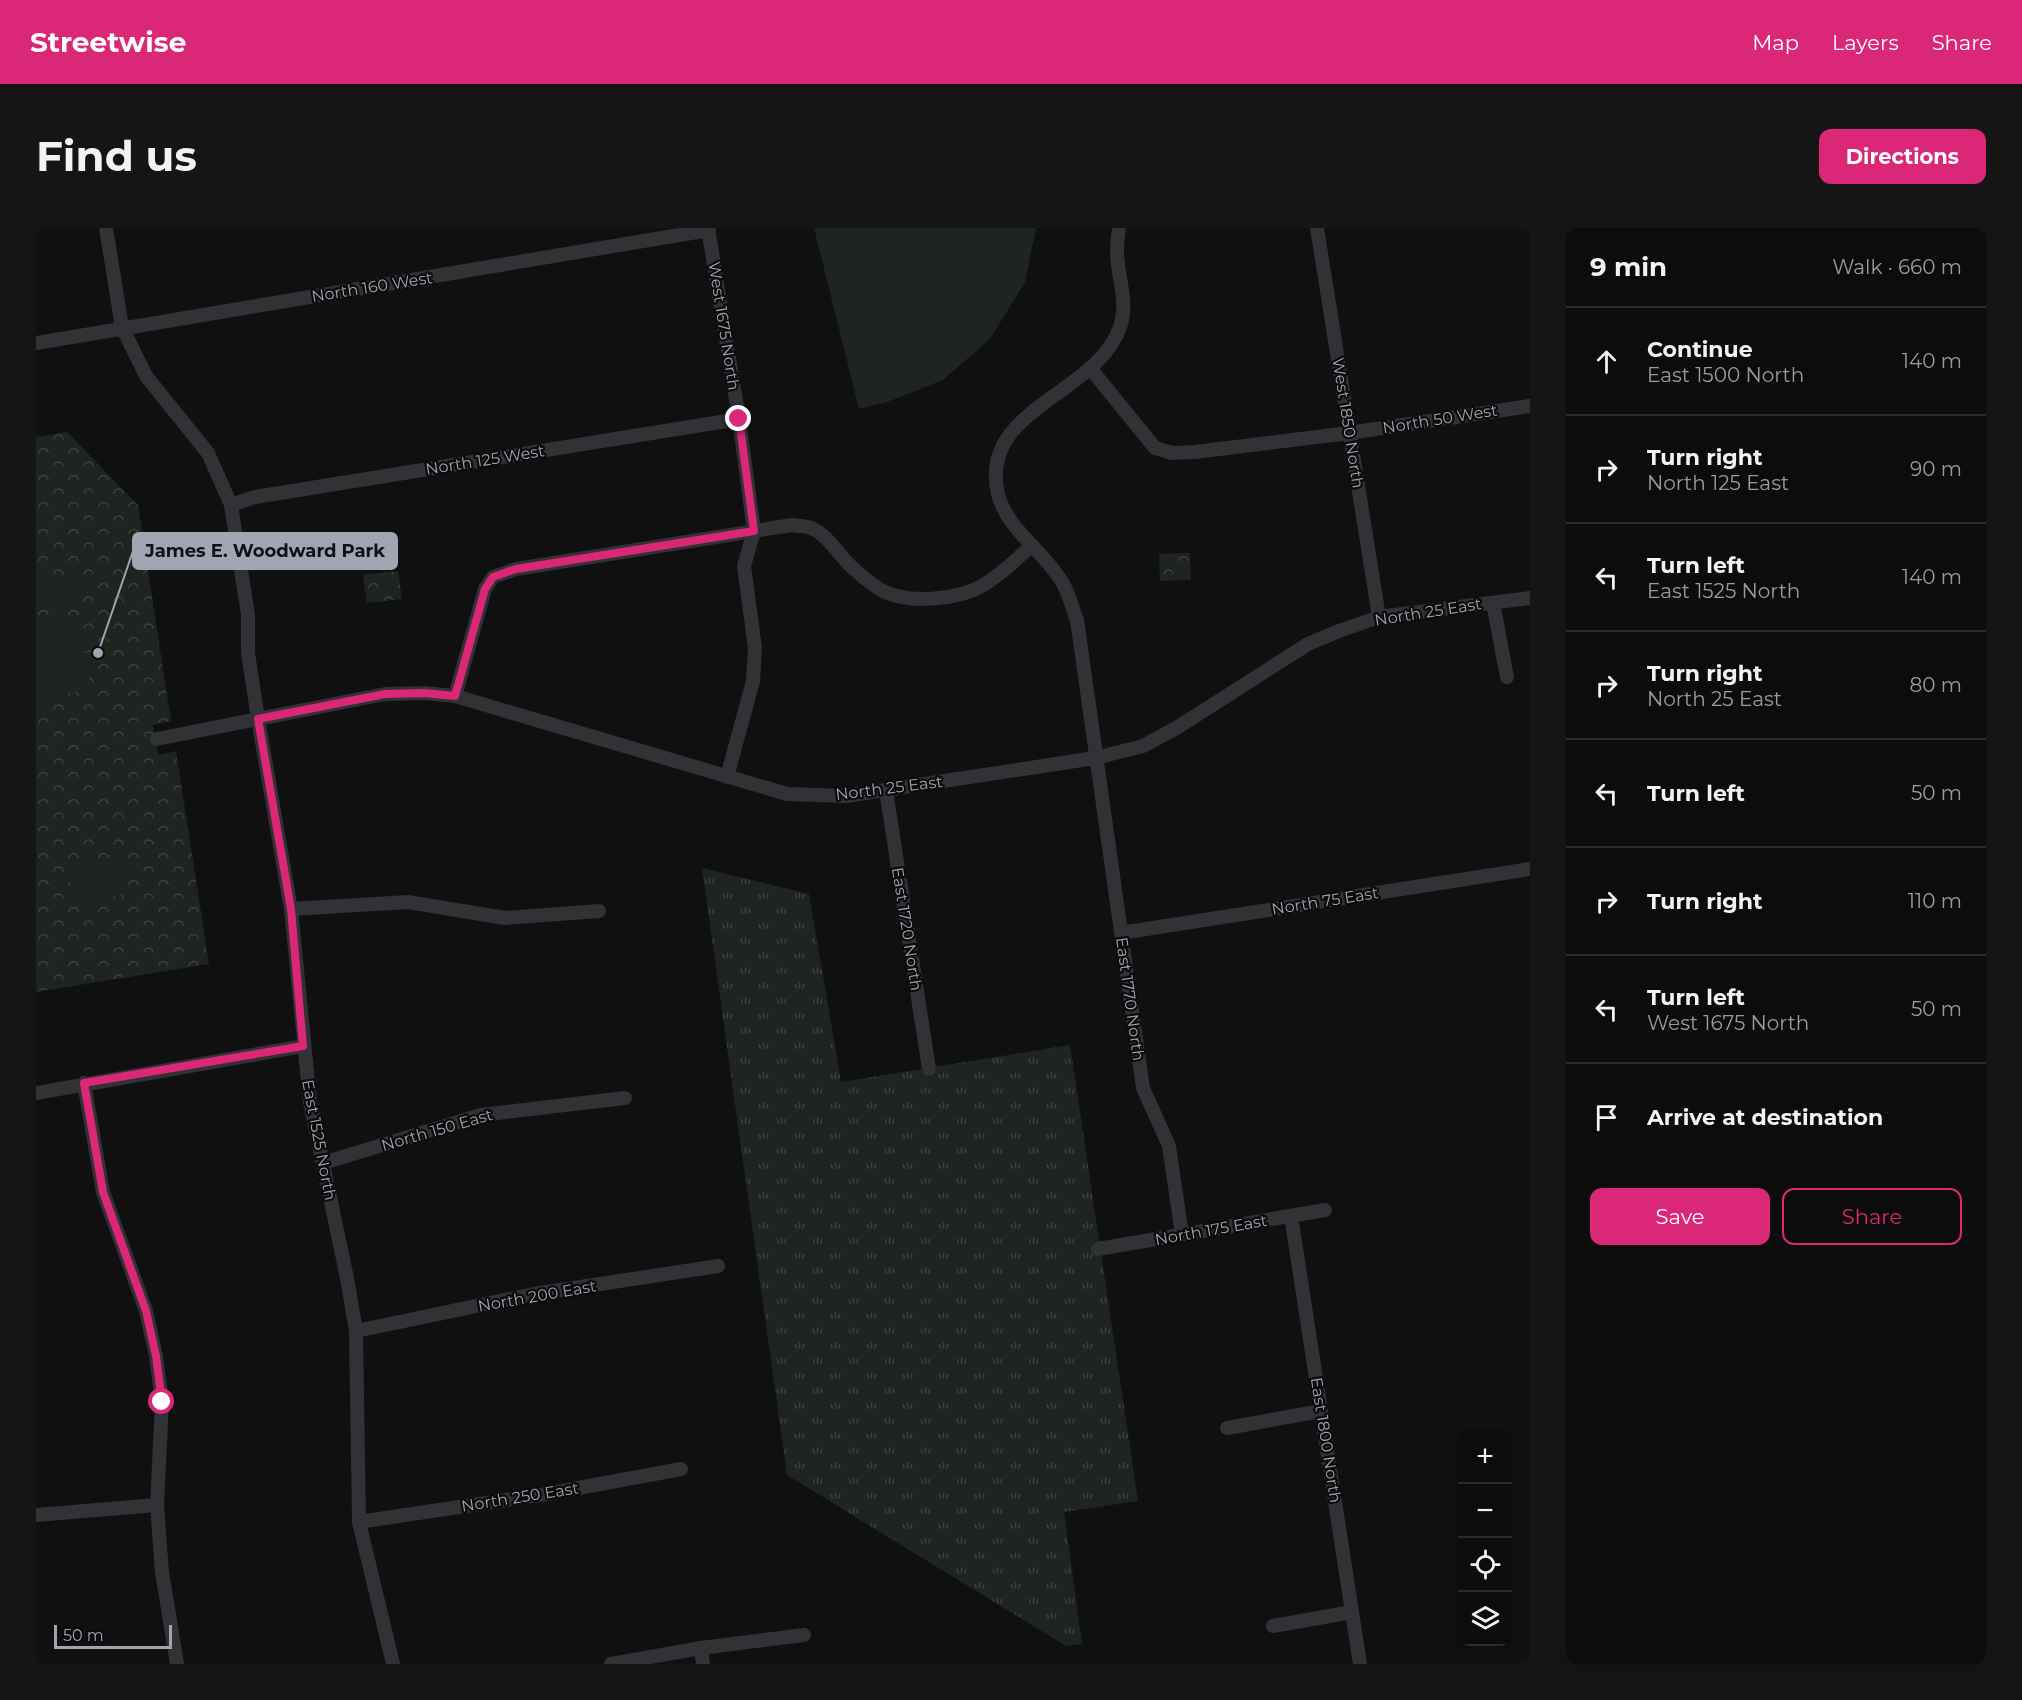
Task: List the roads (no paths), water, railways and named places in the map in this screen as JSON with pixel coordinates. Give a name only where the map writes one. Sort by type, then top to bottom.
[{"type":"street","name":"East 1525 North","points":[[106,228],[122,327],[146,375],[208,453],[231,505],[248,615],[248,654],[291,909],[310,1102],[356,1331],[359,1522],[393,1664]]},
{"type":"street","points":[[1090,368],[1103,356],[1120,327],[1124,302],[1117,251],[1119,228]]},
{"type":"street","name":"West 1850 North","points":[[1317,228],[1379,617]]},
{"type":"street","name":"North 160 West","points":[[36,343],[709,229]]},
{"type":"street","name":"West 1675 North","points":[[709,229],[754,531]]},
{"type":"street","name":"North 50 West","points":[[1090,368],[1155,448],[1172,453],[1349,433],[1530,406]]},
{"type":"street","name":"East 1770 North","points":[[1090,368],[1014,428],[1000,448],[995,472],[998,496],[1010,519],[1063,582],[1077,620],[1143,1088],[1169,1146],[1182,1235]]},
{"type":"street","name":"North 125 West","points":[[231,505],[255,497],[739,419]]},
{"type":"street","points":[[455,696],[485,589],[493,577],[516,569],[792,525],[810,528],[825,537],[853,569],[884,591],[912,598],[936,599],[960,595],[980,587],[1000,574],[1032,546]]},
{"type":"street","points":[[727,777],[753,681],[755,648],[744,566],[754,531]]},
{"type":"street","name":"North 25 East","points":[[157,738],[385,694],[424,693],[455,696],[787,794],[846,796],[1095,758],[1143,746],[1178,727],[1308,644],[1379,617],[1530,598]]},
{"type":"street","points":[[1493,603],[1507,677]]},
{"type":"street","name":"East 1720 North","points":[[886,790],[929,1069]]},
{"type":"street","name":"North 75 East","points":[[1120,933],[1530,869]]},
{"type":"street","points":[[291,909],[408,902],[505,918],[599,911]]},
{"type":"street","points":[[36,1093],[303,1046]]},
{"type":"street","points":[[84,1083],[103,1192],[146,1311],[156,1356],[162,1402],[157,1505],[162,1572],[177,1664]]},
{"type":"street","name":"North 150 East","points":[[323,1163],[482,1115],[625,1098]]},
{"type":"street","name":"North 175 East","points":[[1098,1249],[1325,1210]]},
{"type":"street","name":"East 1800 North","points":[[1291,1216],[1360,1664]]},
{"type":"street","name":"North 200 East","points":[[356,1331],[534,1294],[718,1266]]},
{"type":"street","points":[[1227,1428],[1321,1411]]},
{"type":"street","name":"North 250 East","points":[[359,1522],[546,1494],[681,1469]]},
{"type":"street","points":[[36,1515],[157,1505]]},
{"type":"street","points":[[1274,1626],[1352,1612]]},
{"type":"street","points":[[611,1664],[700,1648],[804,1635]]},
{"type":"street","points":[[700,1648],[703,1664]]},
{"type":"place","name":"James E. Woodward Park","points":[[98,653]]}]
